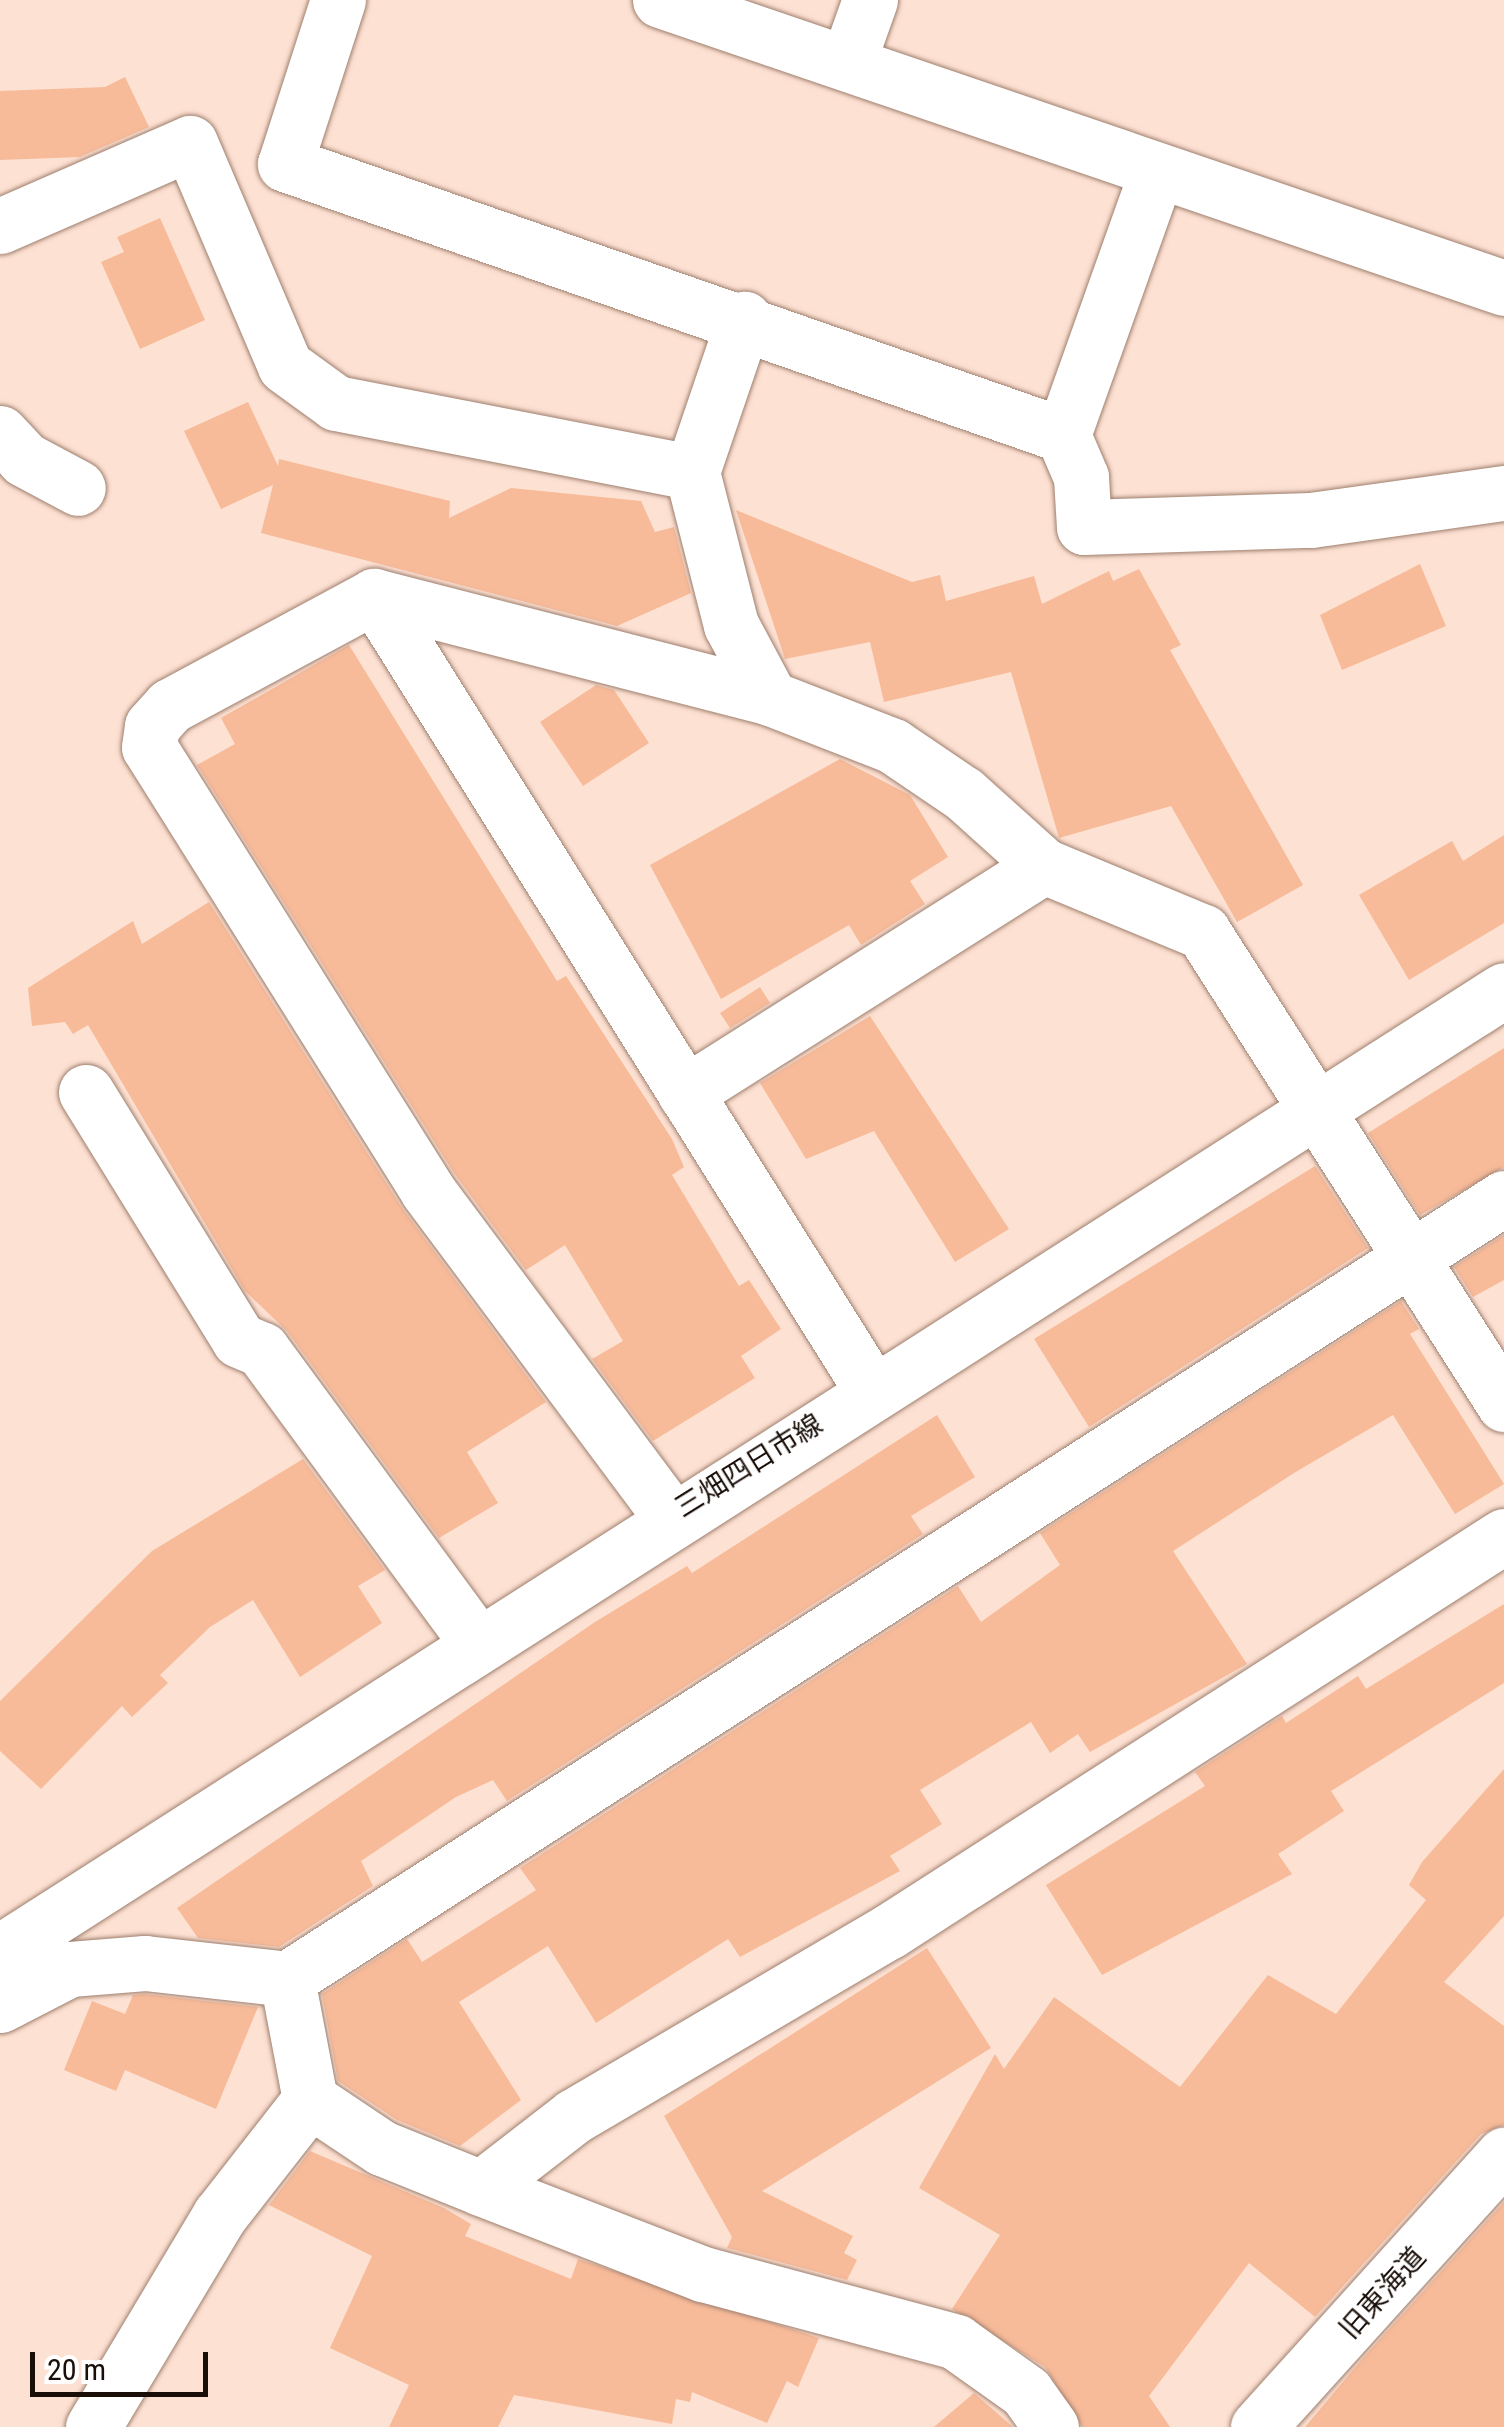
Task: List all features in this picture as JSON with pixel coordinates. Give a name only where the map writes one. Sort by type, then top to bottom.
[{"type":"street","points":[[338,0],[285,164],[744,320],[1063,435]]},
{"type":"street","points":[[660,0],[1504,288]]},
{"type":"street","points":[[848,62],[870,0]]},
{"type":"street","points":[[0,226],[190,143],[285,366],[336,403],[692,472]]},
{"type":"street","points":[[1157,171],[1063,435],[1080,477],[1084,526],[1311,520],[1504,492]]},
{"type":"street","points":[[744,320],[692,472],[731,625],[770,698]]},
{"type":"street","points":[[0,433],[24,459],[78,488]]},
{"type":"street","points":[[374,596],[871,1389]]},
{"type":"street","points":[[670,1516],[428,1192],[149,748],[152,726],[170,706],[374,596],[770,698],[893,746],[964,794],[1044,866],[1203,932],[1320,1106],[1408,1259],[1504,1404]]},
{"type":"street","points":[[686,1093],[1044,866]]},
{"type":"street","name":"三畑四日市線","points":[[0,1952],[670,1516],[1504,990]]},
{"type":"street","points":[[86,1092],[238,1340],[262,1350],[476,1641]]},
{"type":"street","points":[[0,2005],[89,1968],[145,1963],[287,1979],[1504,1198]]},
{"type":"street","points":[[481,2188],[574,2116],[888,1932],[1504,1536]]},
{"type":"street","points":[[287,1979],[310,2100],[382,2148],[703,2274],[956,2342],[1026,2392],[1051,2427]]},
{"type":"street","points":[[93,2427],[220,2215],[310,2100]]},
{"type":"street","name":"旧東海道","points":[[1258,2427],[1504,2155]]},
{"type":"building","points":[[125,77],[149,127],[80,157],[0,160],[0,91],[105,87]]},
{"type":"building","points":[[160,218],[205,320],[140,349],[101,262],[124,252],[117,237]]},
{"type":"building","points":[[248,402],[278,466],[279,459],[450,501],[449,518],[511,488],[641,501],[655,532],[674,527],[691,593],[617,626],[261,533],[273,485],[221,509],[184,431]]},
{"type":"building","points":[[736,510],[912,582],[940,575],[946,601],[1034,576],[1042,604],[1109,571],[1113,581],[1139,569],[1181,645],[1170,650],[1303,885],[1237,922],[1171,806],[1059,838],[1011,672],[884,702],[870,642],[785,659]]},
{"type":"building","points":[[1420,564],[1446,626],[1342,670],[1320,615]]},
{"type":"building","points":[[349,645],[557,981],[566,976],[672,1139],[684,1167],[672,1175],[739,1286],[749,1280],[781,1329],[741,1356],[755,1378],[653,1441],[592,1359],[623,1341],[565,1245],[526,1270],[454,1173],[197,765],[235,744],[221,718]]},
{"type":"building","points":[[596,685],[614,690],[649,743],[583,786],[540,722]]},
{"type":"building","points":[[840,759],[910,795],[948,857],[910,881],[925,904],[861,945],[849,925],[721,999],[650,865]]},
{"type":"building","points":[[1504,835],[1504,923],[1409,980],[1359,895],[1452,841],[1463,861]]},
{"type":"building","points":[[209,902],[402,1208],[546,1402],[467,1452],[498,1503],[439,1538],[287,1331],[245,1291],[88,1025],[73,1034],[65,1022],[32,1026],[28,988],[133,921],[142,944]]},
{"type":"building","points":[[760,987],[770,1003],[730,1028],[720,1013]]},
{"type":"building","points":[[870,1016],[1009,1229],[955,1262],[874,1131],[806,1159],[760,1083]]},
{"type":"building","points":[[1504,1048],[1504,1167],[1420,1215],[1368,1133]]},
{"type":"building","points":[[1315,1166],[1368,1248],[1089,1427],[1034,1339]]},
{"type":"building","points":[[1504,1235],[1504,1280],[1473,1297],[1454,1267]]},
{"type":"building","points":[[1401,1301],[1419,1329],[1410,1334],[1504,1484],[1455,1514],[1393,1415],[1173,1551],[1247,1664],[1090,1752],[1078,1734],[1050,1753],[1031,1722],[920,1790],[942,1824],[890,1856],[900,1871],[740,1957],[728,1939],[596,2023],[548,1946],[459,2002],[521,2100],[460,2146],[397,2120],[338,2081],[322,1994],[407,1939],[422,1962],[536,1890],[520,1868],[958,1586],[981,1622],[1060,1565],[1040,1533]]},
{"type":"building","points":[[937,1415],[975,1477],[911,1516],[923,1534],[507,1801],[493,1780],[456,1797],[361,1861],[373,1886],[279,1947],[198,1938],[177,1908],[595,1622],[687,1566],[692,1573]]},
{"type":"building","points":[[303,1459],[385,1570],[358,1586],[382,1623],[300,1677],[253,1600],[210,1627],[160,1675],[168,1683],[132,1717],[122,1706],[41,1789],[0,1751],[0,1701],[152,1551]]},
{"type":"building","points":[[1504,1604],[1504,1683],[1331,1791],[1344,1811],[1278,1854],[1292,1874],[1102,1975],[1046,1885],[1205,1786],[1195,1772],[1282,1716],[1286,1723],[1358,1676],[1366,1689]]},
{"type":"building","points":[[1504,1769],[1504,1916],[1444,1982],[1504,2026],[1504,2125],[1481,2134],[1315,2317],[1249,2263],[1149,2396],[1170,2427],[1082,2427],[1045,2367],[952,2309],[1000,2235],[919,2188],[995,2054],[1004,2069],[1054,1997],[1180,2087],[1268,1975],[1336,2014],[1426,1900],[1409,1885],[1422,1862]]},
{"type":"building","points":[[927,1948],[991,2048],[762,2191],[853,2236],[844,2253],[857,2260],[847,2280],[727,2248],[732,2237],[664,2116]]},
{"type":"building","points":[[133,1995],[258,2007],[216,2109],[125,2070],[116,2091],[64,2070],[92,2001],[125,2014]]},
{"type":"building","points":[[310,2151],[444,2208],[471,2224],[465,2236],[571,2279],[578,2259],[819,2338],[798,2387],[787,2381],[767,2423],[692,2392],[690,2402],[676,2399],[672,2424],[514,2395],[498,2427],[389,2427],[409,2385],[330,2348],[372,2256],[269,2205]]},
{"type":"building","points":[[1504,2202],[1504,2427],[1305,2427],[1364,2357]]},
{"type":"building","points":[[974,2393],[1013,2427],[934,2427]]}]
